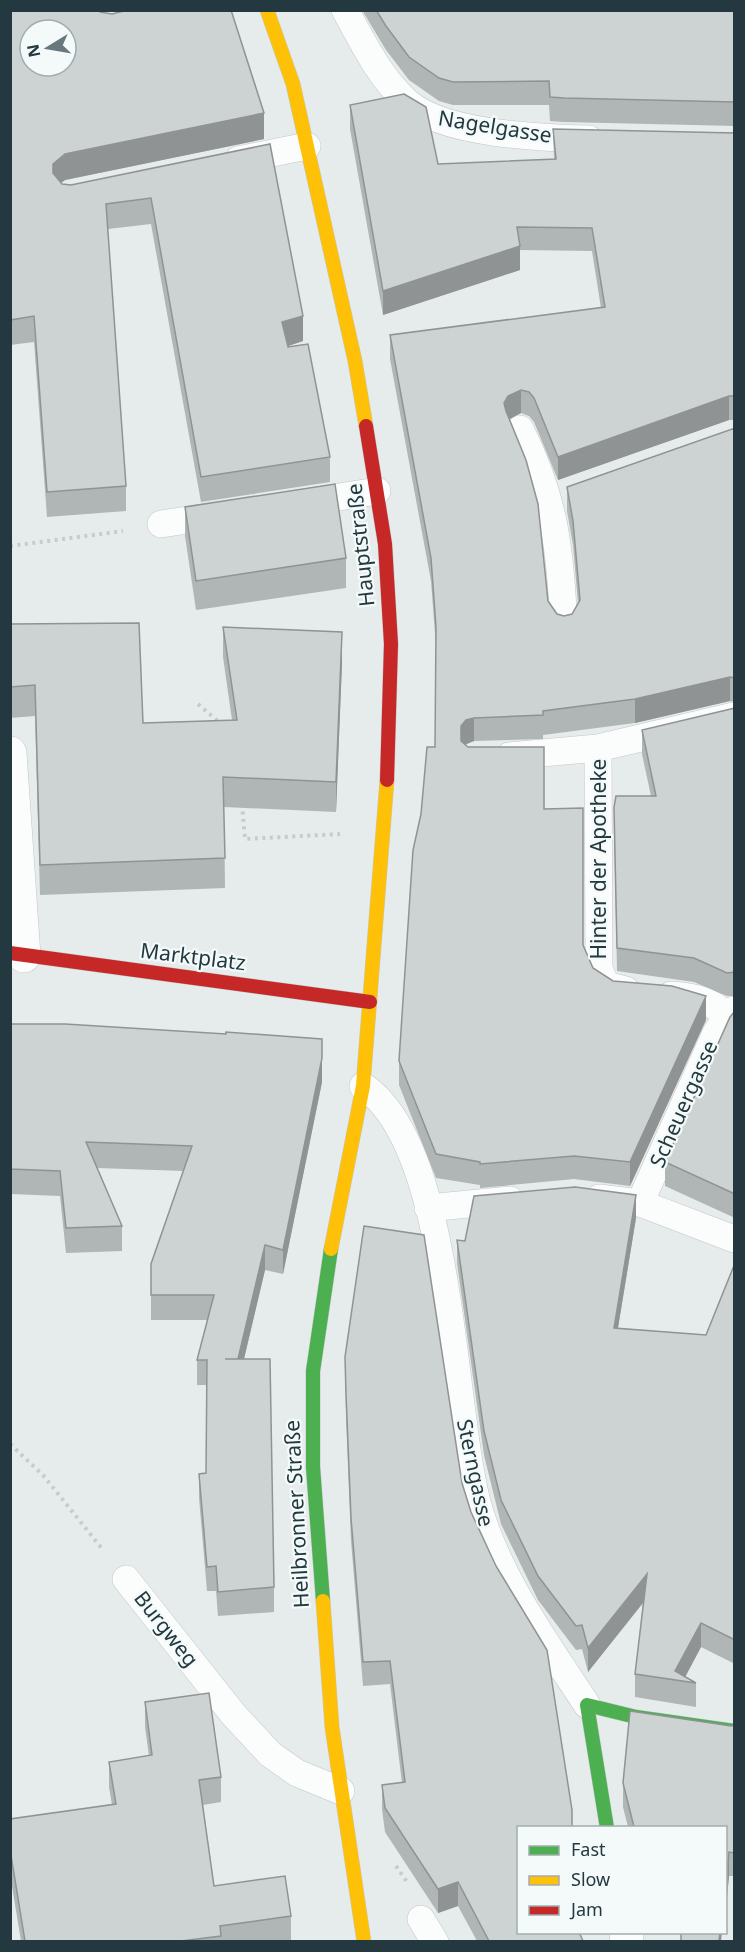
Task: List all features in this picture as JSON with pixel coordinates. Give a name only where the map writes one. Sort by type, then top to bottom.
[{"type":"street","name":"Hauptstraße","points":[[267,10],[293,84],[355,361],[385,544],[391,644],[389,757],[363,1086]]},
{"type":"street","points":[[10,753],[17,954]]},
{"type":"street","name":"Marktplatz","points":[[17,954],[370,1002]]},
{"type":"street","name":"Heilbronner Straße","points":[[363,1086],[326,1273],[314,1371],[313,1467],[332,1727],[364,1941]]},
{"type":"street","points":[[607,1826],[587,1705],[636,1717],[735,1731]]},
{"type":"lane","name":"Nagelgasse","points":[[345,10],[379,70],[407,102],[430,118],[471,128],[534,135],[618,139]]},
{"type":"lane","points":[[216,165],[307,146]]},
{"type":"lane","points":[[520,429],[537,463],[561,496],[559,543],[564,624]]},
{"type":"lane","points":[[161,524],[377,491]]},
{"type":"lane","points":[[486,757],[542,755],[598,748],[735,716]]},
{"type":"lane","name":"Hinter der Apotheke","points":[[598,748],[599,969],[602,978],[606,985],[615,989],[699,998],[731,1013]]},
{"type":"lane","name":"Scheuergasse","points":[[640,1203],[716,1033],[731,1013]]},
{"type":"lane","name":"Sterngasse","points":[[363,1086],[378,1096],[395,1119],[417,1171],[428,1208],[446,1291],[466,1445],[477,1502],[492,1546],[587,1705]]},
{"type":"lane","points":[[575,1195],[640,1203],[735,1239]]},
{"type":"lane","points":[[428,1208],[530,1199]]},
{"type":"lane","name":"Burgweg","points":[[126,1579],[233,1714],[270,1754],[297,1773],[341,1791]]},
{"type":"path","points":[[10,546],[125,530]]},
{"type":"path","points":[[198,704],[224,727]]},
{"type":"path","points":[[241,793],[245,839],[304,835]]},
{"type":"path","name":"Burgweg","points":[[10,1443],[43,1475],[126,1579]]},
{"type":"path","points":[[397,1867],[410,1887]]},
{"type":"building","points":[[10,10],[98,10],[112,14],[128,10],[231,10],[264,113],[65,154],[53,164],[53,173],[62,184],[71,185],[270,144],[303,316],[282,322],[288,347],[308,344],[330,457],[201,477],[151,198],[106,204],[126,486],[47,492],[34,316],[10,320]]},
{"type":"building","points":[[376,10],[735,10],[735,102],[564,98],[550,97],[549,81],[453,82],[439,78],[409,57]]},
{"type":"building","points":[[404,94],[426,107],[438,164],[556,159],[553,129],[735,133],[735,396],[729,396],[558,457],[534,398],[529,392],[521,390],[508,396],[504,403],[526,460],[538,504],[548,601],[557,614],[564,616],[572,614],[580,600],[573,521],[567,487],[735,428],[735,678],[730,677],[635,699],[543,711],[543,715],[474,718],[466,720],[461,726],[461,741],[468,747],[544,747],[544,809],[583,808],[583,945],[593,968],[613,981],[672,986],[706,996],[630,1162],[574,1156],[480,1164],[480,1162],[436,1154],[399,1061],[413,850],[421,814],[427,747],[435,747],[436,627],[431,558],[390,335],[605,307],[592,228],[517,227],[520,246],[383,291],[350,105]]},
{"type":"building","points":[[335,484],[346,558],[196,581],[185,507]]},
{"type":"building","points":[[139,623],[143,723],[237,720],[223,627],[342,632],[336,782],[223,777],[225,858],[40,865],[35,685],[10,687],[10,624]]},
{"type":"building","points":[[735,708],[735,972],[727,973],[694,958],[617,948],[614,807],[616,796],[656,796],[642,730]]},
{"type":"building","points":[[735,1011],[735,1194],[665,1162],[730,1017]]},
{"type":"building","points":[[10,1024],[65,1024],[322,1039],[322,1058],[283,1250],[265,1245],[238,1359],[270,1359],[274,1587],[218,1592],[216,1566],[207,1567],[199,1474],[206,1473],[207,1360],[197,1360],[214,1295],[151,1295],[151,1264],[192,1146],[86,1142],[122,1226],[66,1228],[60,1171],[10,1169]]},
{"type":"building","points":[[575,1187],[636,1195],[614,1328],[706,1335],[735,1263],[735,1640],[701,1623],[675,1671],[696,1683],[635,1674],[647,1574],[588,1648],[582,1625],[576,1626],[538,1576],[501,1500],[484,1431],[457,1240],[465,1241],[474,1196]]},
{"type":"building","points":[[364,1226],[424,1235],[462,1483],[471,1512],[496,1566],[547,1650],[572,1810],[572,1826],[517,1826],[517,1934],[580,1934],[583,1941],[489,1941],[458,1882],[438,1889],[385,1808],[382,1785],[405,1782],[390,1661],[363,1662],[351,1518],[345,1357]]},
{"type":"building","points":[[209,1693],[221,1777],[199,1780],[214,1886],[285,1876],[291,1916],[220,1926],[221,1936],[181,1941],[25,1941],[10,1849],[10,1819],[116,1804],[109,1762],[152,1755],[145,1702]]},
{"type":"building","points":[[630,1711],[735,1725],[735,1853],[729,1852],[727,1873],[727,1826],[634,1826],[623,1783]]},
{"type":"building","points":[[681,1934],[720,1934],[719,1941],[681,1941]]},
{"type":"traffic: fast","points":[[323,1601],[313,1467],[313,1371],[331,1249]]},
{"type":"traffic: fast","points":[[607,1826],[587,1705],[636,1717],[734,1731]]},
{"type":"traffic: slow","points":[[267,10],[293,84],[355,361],[366,426]]},
{"type":"traffic: slow","points":[[331,1249],[363,1086],[387,780]]},
{"type":"traffic: slow","points":[[323,1601],[332,1727],[364,1942]]},
{"type":"traffic: jam","points":[[366,426],[385,544],[391,644],[387,780]]},
{"type":"traffic: jam","points":[[10,953],[370,1002]]}]
